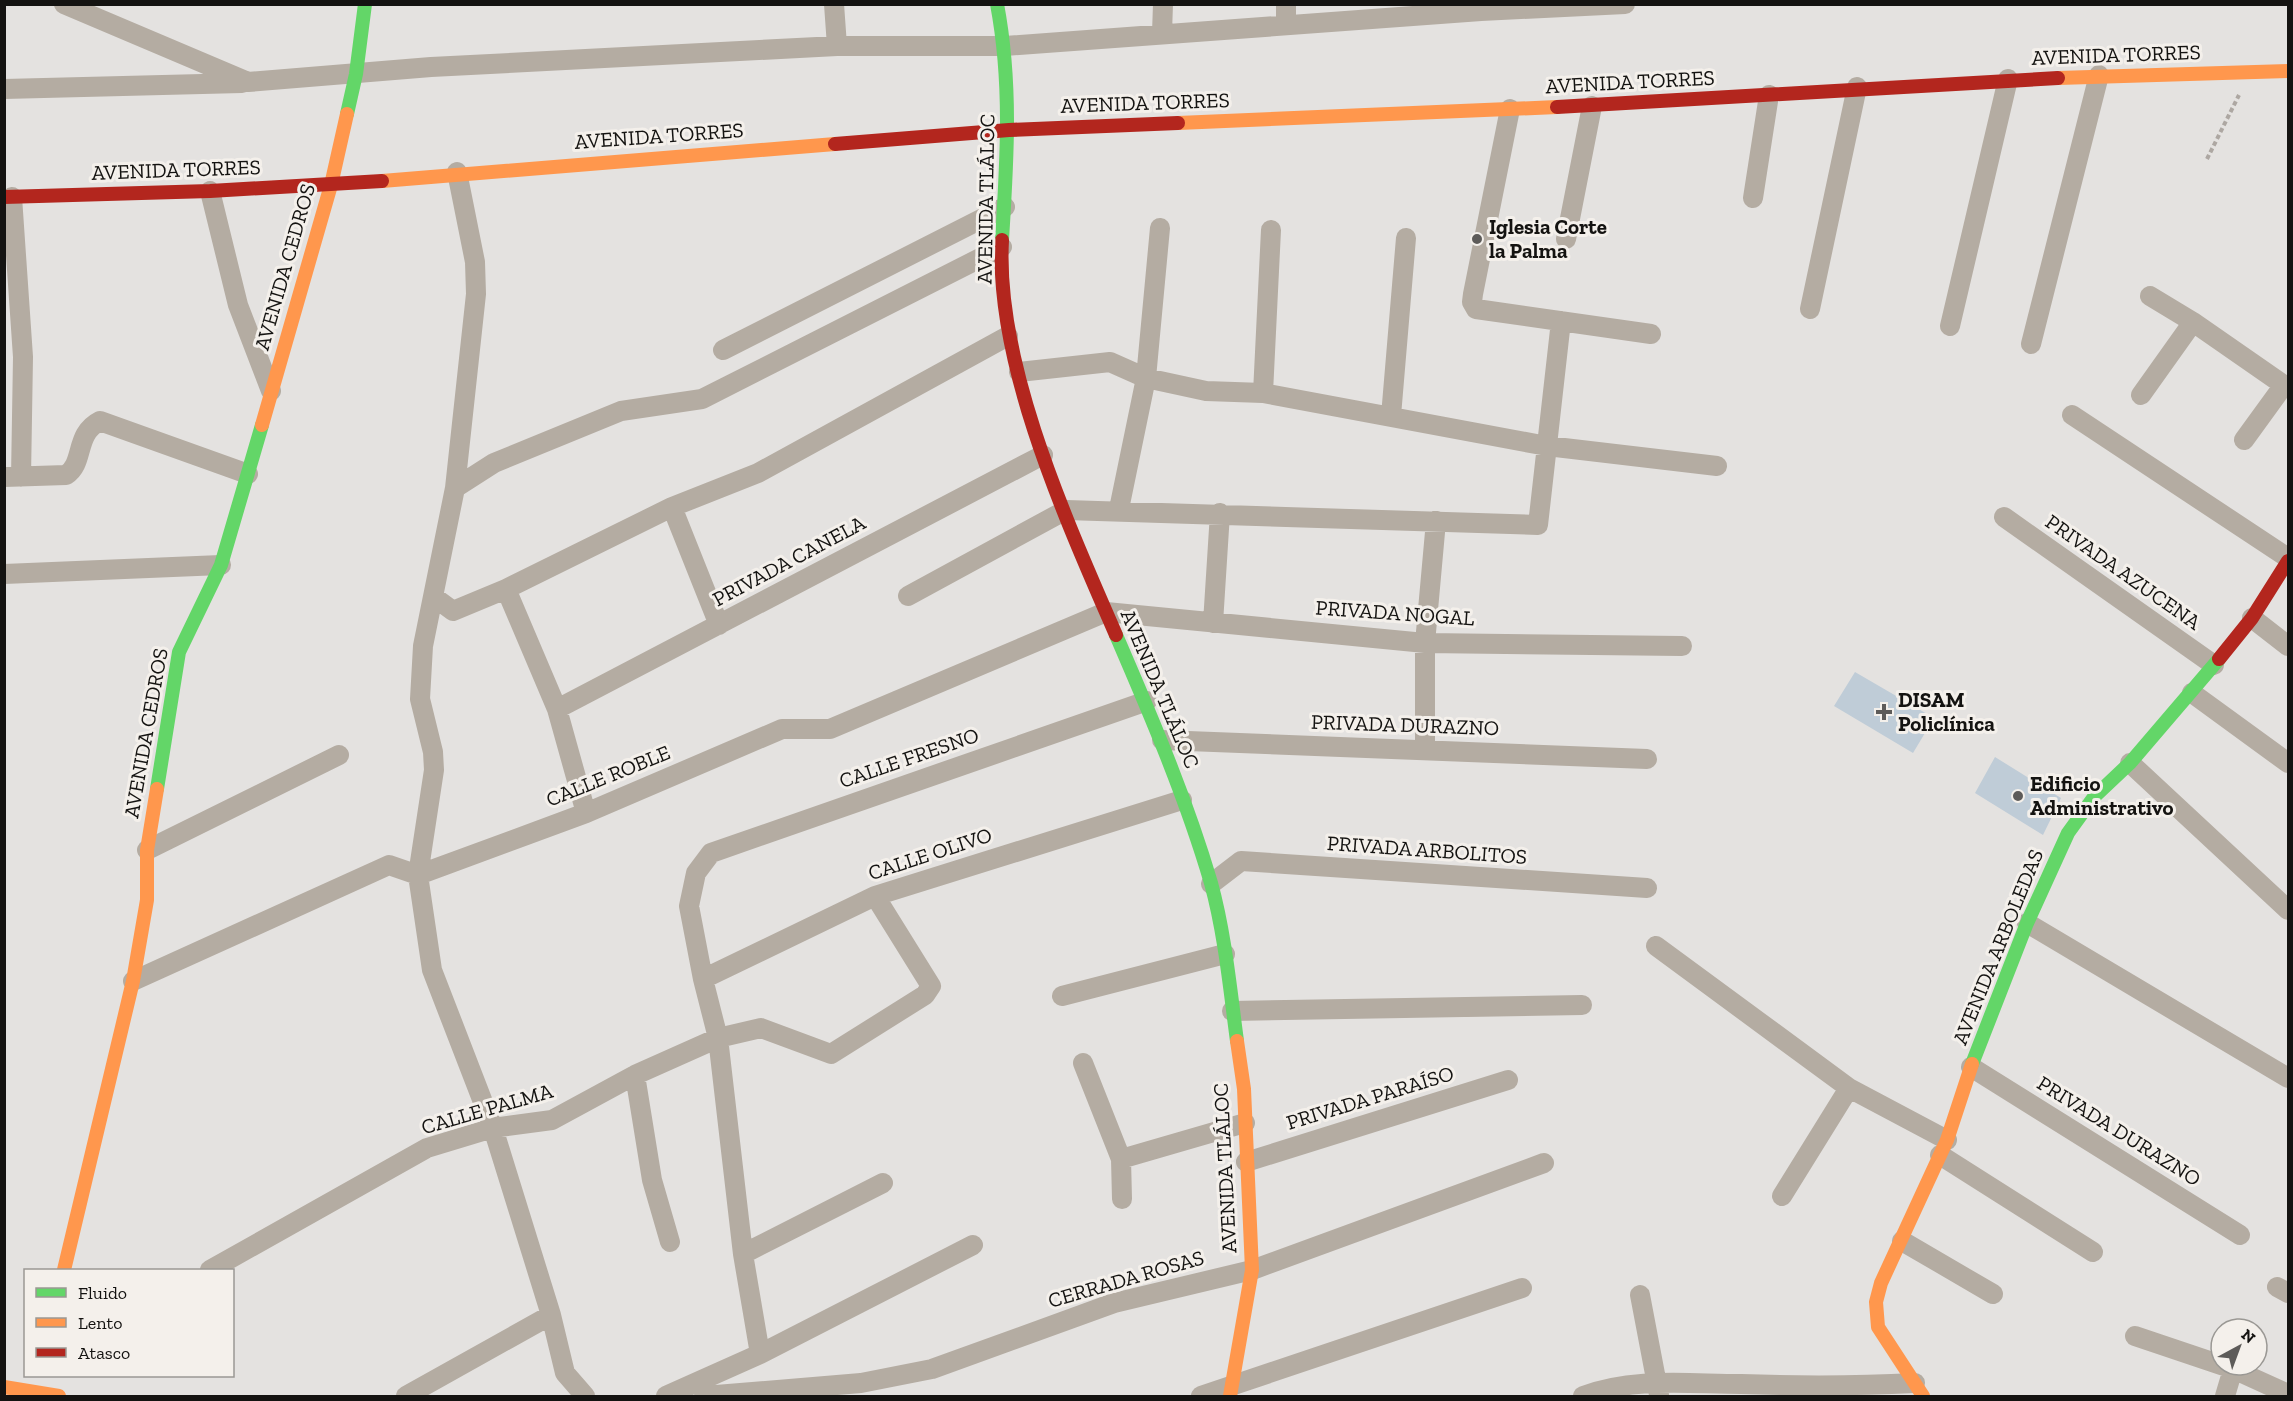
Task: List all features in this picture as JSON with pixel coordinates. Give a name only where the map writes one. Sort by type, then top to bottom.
[{"type":"main road","name":"AVENIDA CEDROS","points":[[64,1269],[133,981],[147,900],[147,850],[179,652],[221,565],[331,185],[356,74],[365,4]]},
{"type":"main road","name":"AVENIDA TLÁLOC","points":[[997,4],[1005,46],[1009,130],[1002,248],[1008,336],[1043,456],[1106,612],[1147,701],[1162,740],[1211,884],[1225,954],[1244,1089],[1245,1162],[1252,1270],[1230,1392]]},
{"type":"main road","name":"AVENIDA TORRES","points":[[8,197],[331,185],[457,172],[1009,130],[1592,106],[2008,79],[2289,71]]},
{"type":"main road","name":"AVENIDA ARBOLEDAS","points":[[1919,1390],[1878,1328],[1876,1302],[1881,1283],[1944,1147],[1971,1067],[2027,923],[2068,833],[2094,797],[2130,763],[2192,693],[2252,618],[2289,559]]},
{"type":"main road","points":[[4,1387],[64,1393]]},
{"type":"street","points":[[64,4],[248,82]]},
{"type":"street","points":[[834,4],[837,46]]},
{"type":"street","points":[[1162,33],[1163,4]]},
{"type":"street","points":[[1286,4],[1286,26]]},
{"type":"street","points":[[4,89],[248,82],[431,67],[837,46],[1005,46],[1162,33],[1286,26],[1481,8],[1624,4]]},
{"type":"street","points":[[2031,344],[2099,75]]},
{"type":"street","points":[[1950,326],[2008,79]]},
{"type":"street","points":[[1810,309],[1857,87]]},
{"type":"street","points":[[1753,198],[1769,95]]},
{"type":"street","points":[[1566,239],[1592,106]]},
{"type":"street","points":[[1510,109],[1472,302],[1476,309],[1651,334]]},
{"type":"street","points":[[457,172],[475,262],[476,294],[455,488],[434,597],[424,630],[420,699],[433,752],[434,770],[418,875],[432,970],[493,1128],[550,1315],[565,1373],[585,1396]]},
{"type":"street","points":[[210,191],[238,305],[270,392]]},
{"type":"street","points":[[8,197],[23,357],[13,477],[66,475],[72,471],[84,435],[90,426],[100,421],[248,474]]},
{"type":"street","points":[[723,350],[1005,207]]},
{"type":"street","points":[[1119,510],[1146,378],[1160,228]]},
{"type":"street","points":[[1263,393],[1271,230]]},
{"type":"street","points":[[1391,416],[1406,238]]},
{"type":"street","points":[[455,488],[494,463],[621,411],[702,399],[1002,248]]},
{"type":"street","points":[[2150,296],[2193,322],[2286,386],[2244,440]]},
{"type":"street","points":[[908,596],[1066,510],[1220,513],[1538,525],[1561,321]]},
{"type":"street","points":[[2141,395],[2193,322]]},
{"type":"street","points":[[434,597],[453,611],[506,589],[672,507],[758,473],[1008,336]]},
{"type":"street","points":[[1019,372],[1110,362],[1146,378],[1206,391],[1263,393],[1547,446],[1717,466]]},
{"type":"street","points":[[2072,415],[2289,559]]},
{"type":"street","name":"PRIVADA CANELA","points":[[557,709],[1043,456]]},
{"type":"street","points":[[672,507],[719,625]]},
{"type":"street","points":[[1213,623],[1220,513]]},
{"type":"street","name":"PRIVADA AZUCENA","points":[[2004,517],[2214,665]]},
{"type":"street","points":[[1425,749],[1425,642],[1436,521]]},
{"type":"street","points":[[4,574],[221,565]]},
{"type":"street","points":[[506,589],[557,709],[586,813]]},
{"type":"street","name":"PRIVADA NOGAL","points":[[1106,612],[1425,642],[1682,646]]},
{"type":"street","name":"CALLE ROBLE","points":[[418,875],[586,813],[782,729],[830,729],[1106,612]]},
{"type":"street","points":[[2252,618],[2289,646]]},
{"type":"street","points":[[2192,693],[2289,763]]},
{"type":"street","name":"CALLE FRESNO","points":[[703,979],[689,906],[696,873],[711,853],[1147,701]]},
{"type":"street","name":"PRIVADA DURAZNO","points":[[1162,740],[1647,759]]},
{"type":"street","points":[[147,850],[339,755]]},
{"type":"street","points":[[2130,763],[2289,910]]},
{"type":"street","name":"CALLE OLIVO","points":[[703,979],[875,896],[1182,800]]},
{"type":"street","name":"PRIVADA ARBOLITOS","points":[[1211,884],[1241,861],[1647,888]]},
{"type":"street","points":[[133,981],[389,865],[418,875]]},
{"type":"street","name":"CALLE PALMA","points":[[212,1269],[427,1148],[493,1128],[552,1120],[635,1075],[718,1038],[761,1028],[831,1054],[925,995],[931,986],[875,896]]},
{"type":"street","points":[[2027,923],[2289,1078]]},
{"type":"street","points":[[1656,946],[1849,1088],[1944,1147],[2093,1252]]},
{"type":"street","points":[[1062,996],[1225,954]]},
{"type":"street","points":[[703,979],[718,1038],[743,1254],[760,1353]]},
{"type":"street","points":[[1232,1011],[1582,1005]]},
{"type":"street","points":[[1083,1063],[1121,1159],[1122,1199]]},
{"type":"street","name":"PRIVADA DURAZNO","points":[[1971,1067],[2240,1235]]},
{"type":"street","points":[[635,1075],[652,1180],[670,1242]]},
{"type":"street","name":"PRIVADA PARAÍSO","points":[[1245,1162],[1508,1080]]},
{"type":"street","points":[[1782,1196],[1849,1088]]},
{"type":"street","points":[[1121,1159],[1245,1123]]},
{"type":"street","name":"CERRADA ROSAS","points":[[704,1396],[861,1383],[932,1369],[1114,1303],[1252,1270],[1544,1163]]},
{"type":"street","points":[[743,1254],[883,1183]]},
{"type":"street","points":[[1902,1241],[1993,1294]]},
{"type":"street","points":[[666,1396],[760,1353],[973,1245]]},
{"type":"street","points":[[1201,1396],[1230,1392],[1522,1288]]},
{"type":"street","points":[[1640,1295],[1659,1390]]},
{"type":"street","points":[[406,1396],[550,1315]]},
{"type":"street","points":[[2135,1336],[2209,1361]]},
{"type":"street","points":[[2225,1396],[2231,1377]]},
{"type":"street","points":[[2251,1377],[2289,1394]]},
{"type":"street","points":[[1583,1396],[1607,1387],[1659,1390],[1919,1390]]},
{"type":"path","points":[[2207,159],[2250,72]]},
{"type":"building","name":"DISAM Policlínica","points":[[1855,672],[1934,718],[1913,753],[1834,706]]},
{"type":"building","name":"Edificio Administrativo","points":[[1995,757],[2061,798],[2043,835],[1975,793]]},
{"type":"traffic: fast","points":[[347,114],[356,74],[365,4]]},
{"type":"traffic: fast","points":[[997,4],[1005,63],[1007,122],[1002,240]]},
{"type":"traffic: fast","points":[[157,789],[179,652],[221,565],[262,425]]},
{"type":"traffic: fast","points":[[1116,635],[1179,789],[1211,883],[1224,942],[1237,1041]]},
{"type":"traffic: fast","points":[[1972,1064],[2027,923],[2068,833],[2094,797],[2130,763],[2219,659]]},
{"type":"traffic: slow","points":[[2058,78],[2288,71]]},
{"type":"traffic: slow","points":[[1178,123],[1557,107]]},
{"type":"traffic: slow","points":[[262,425],[331,185],[347,114]]},
{"type":"traffic: slow","points":[[382,181],[835,144]]},
{"type":"traffic: slow","points":[[64,1269],[133,981],[147,900],[147,850],[157,789]]},
{"type":"traffic: slow","points":[[1230,1396],[1252,1270],[1244,1089],[1237,1041]]},
{"type":"traffic: slow","points":[[1923,1396],[1878,1327],[1876,1302],[1881,1283],[1947,1140],[1972,1064]]},
{"type":"traffic: slow","points":[[4,1387],[59,1396]]},
{"type":"traffic: jam","points":[[1557,107],[2058,78]]},
{"type":"traffic: jam","points":[[835,144],[1009,130],[1178,123]]},
{"type":"traffic: jam","points":[[4,197],[210,191],[382,181]]},
{"type":"traffic: jam","points":[[1002,240],[1003,288],[1010,338],[1022,390],[1057,493],[1116,635]]},
{"type":"traffic: jam","points":[[2219,659],[2252,618],[2288,561]]},
{"type":"place","name":"Iglesia Corte la Palma","points":[[1477,239]]},
{"type":"place","name":"DISAM Policlínica","points":[[1884,712]]},
{"type":"place","name":"Edificio Administrativo","points":[[2018,796]]}]
